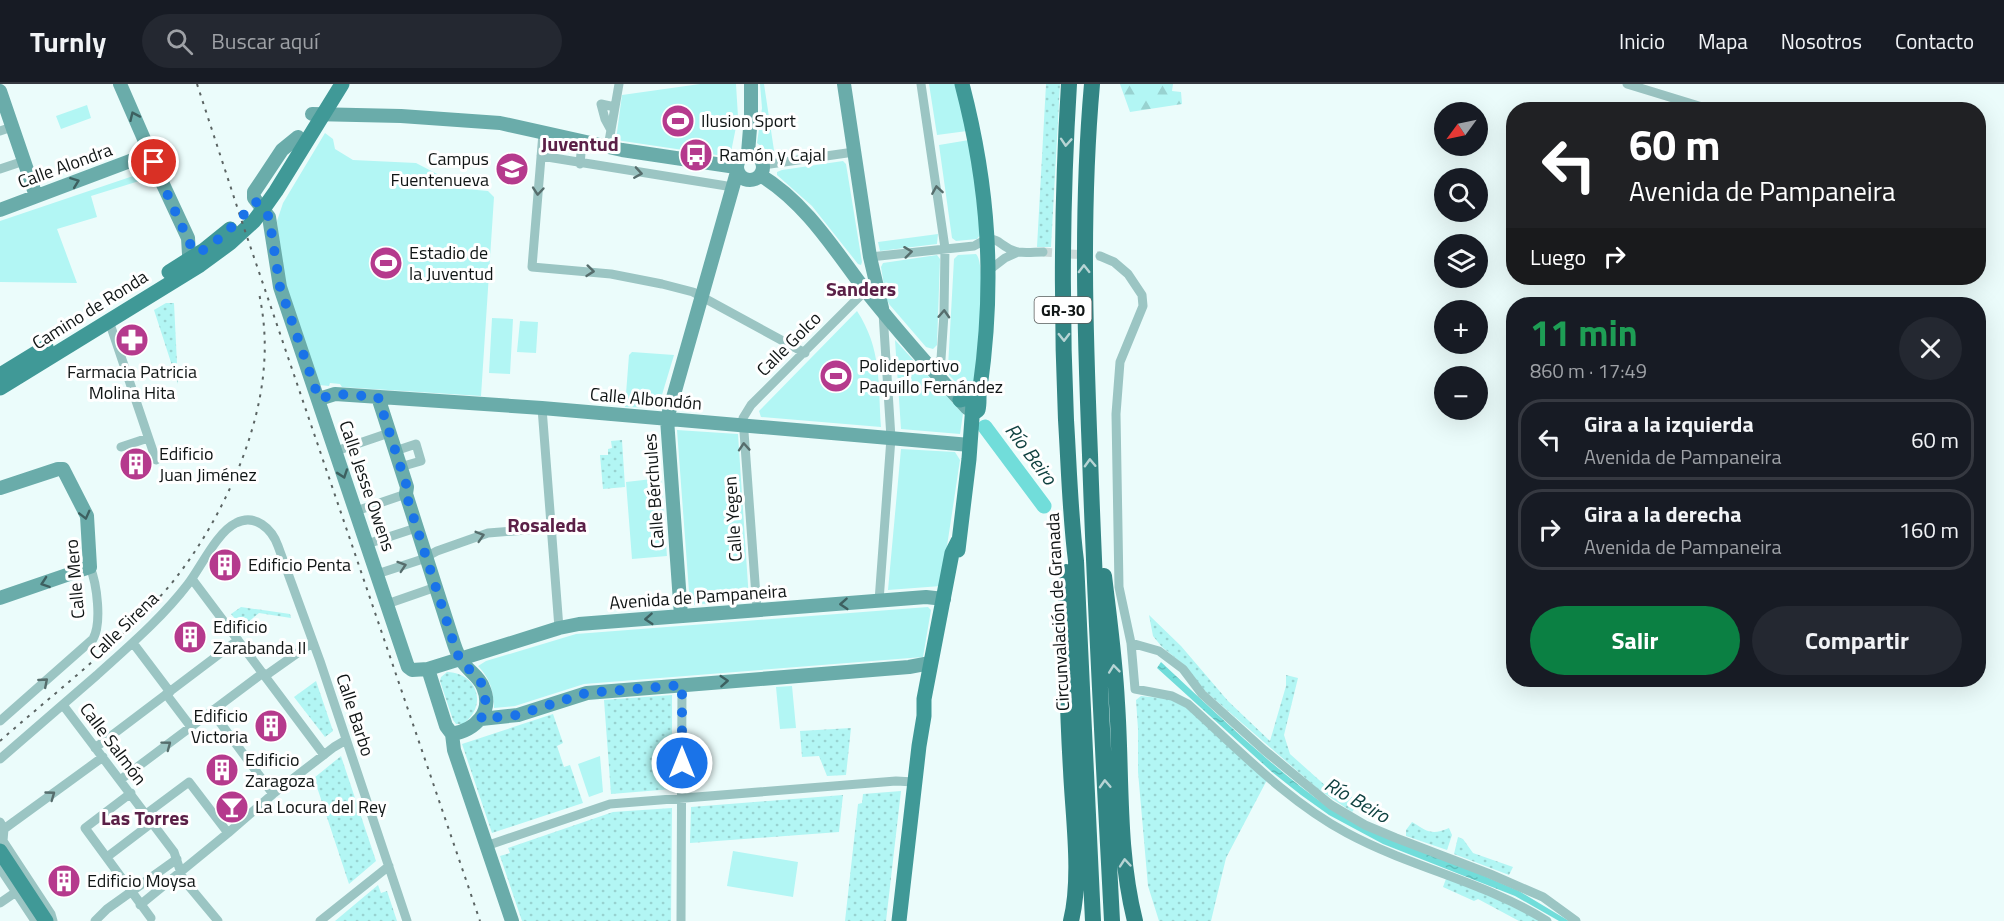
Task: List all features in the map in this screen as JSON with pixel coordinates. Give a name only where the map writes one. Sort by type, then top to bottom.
[{"type":"highway","name":"Circunvalación de Granada","points":[[1070,84],[1065,153],[1063,247],[1065,385],[1093,921]]},
{"type":"highway","name":"Circunvalación de Granada","points":[[1092,84],[1084,263],[1092,522],[1112,921]]},
{"type":"highway","points":[[1092,522],[1101,547],[1104,569],[1117,702],[1123,843],[1128,895],[1135,921]]},
{"type":"highway","points":[[1071,921],[1075,905],[1075,865],[1066,669],[1066,563],[1073,536]]},
{"type":"highway","points":[[1062,921],[1067,909],[1075,865]]},
{"type":"main road","name":"Camino de Ronda","points":[[255,211],[298,137],[318,115],[331,84]]},
{"type":"main road","name":"Camino de Ronda","points":[[0,375],[195,255],[227,239],[255,211],[318,115],[342,84]]},
{"type":"main road","points":[[924,716],[934,698],[958,568],[957,541],[974,413],[978,410],[980,400],[977,394],[985,351],[988,238],[976,134],[962,84]]},
{"type":"main road","name":"Camino de Ronda","points":[[0,388],[109,321],[195,255]]},
{"type":"main road","points":[[960,400],[977,394]]},
{"type":"main road","points":[[899,921],[924,716],[925,668],[944,599],[952,553],[957,541]]},
{"type":"main road","points":[[925,668],[938,657],[947,633],[944,620],[947,607],[944,599]]},
{"type":"main road","points":[[0,851],[46,921]]},
{"type":"street","points":[[120,84],[149,157],[195,255]]},
{"type":"street","points":[[608,147],[618,84]]},
{"type":"street","points":[[748,153],[752,84]]},
{"type":"street","points":[[844,84],[870,257],[867,284]]},
{"type":"street","points":[[921,84],[945,248],[941,359],[932,368]]},
{"type":"street","points":[[1626,84],[1686,102]]},
{"type":"street","points":[[0,91],[6,129],[24,160],[36,196]]},
{"type":"street","points":[[611,130],[601,105],[615,107]]},
{"type":"street","points":[[318,115],[402,116],[500,123],[753,180],[762,170],[854,152]]},
{"type":"street","points":[[543,133],[532,267],[573,269],[635,278],[693,292],[805,352]]},
{"type":"street","points":[[580,164],[582,142]]},
{"type":"street","points":[[738,176],[741,157],[748,153],[758,156],[762,170],[803,210],[867,284],[882,310],[974,413]]},
{"type":"street","points":[[541,156],[580,164],[738,176]]},
{"type":"street","name":"Calle Alondra","points":[[0,210],[149,157]]},
{"type":"street","points":[[0,169],[24,160]]},
{"type":"street","name":"Calle Bérchules","points":[[681,616],[667,418],[738,176]]},
{"type":"street","name":"Calle Jesse Owens","points":[[255,211],[269,217],[280,287],[408,667],[412,670]]},
{"type":"street","points":[[870,257],[974,246],[988,238],[993,238],[1018,252]]},
{"type":"street","points":[[974,246],[988,264],[1018,252],[1043,252]]},
{"type":"street","points":[[1100,256],[1114,262],[1128,274],[1142,295],[1143,306],[1120,362],[1116,414],[1119,587],[1131,643],[1135,689],[1172,696],[1188,704],[1282,788],[1325,819],[1370,844],[1498,894],[1547,921]]},
{"type":"street","name":"Calle Golco","points":[[743,425],[743,418],[751,405],[805,352],[867,284]]},
{"type":"street","points":[[879,601],[891,438],[882,310]]},
{"type":"street","points":[[109,321],[156,460]]},
{"type":"street","name":"Calle Albondón","points":[[319,399],[335,394],[543,408],[970,446]]},
{"type":"street","points":[[378,397],[407,487],[406,494],[416,528],[460,659],[477,676],[486,697],[481,719],[465,732],[452,734]]},
{"type":"street","points":[[543,408],[559,628]]},
{"type":"street","name":"Calle Yegen","points":[[743,425],[757,610]]},
{"type":"street","points":[[336,451],[389,433]]},
{"type":"street","points":[[121,447],[148,438]]},
{"type":"street","points":[[395,451],[416,444],[421,461],[400,467]]},
{"type":"street","name":"Calle Mero","points":[[0,488],[63,469],[87,516],[90,567],[95,579],[98,628],[93,639],[0,721]]},
{"type":"street","points":[[356,511],[406,494]]},
{"type":"street","name":"Calle Sirena","points":[[0,759],[158,619],[192,579],[223,533],[233,524],[242,520],[252,520],[263,524]]},
{"type":"street","name":"Calle Barbo","points":[[263,524],[276,539],[407,921]]},
{"type":"street","points":[[367,544],[416,528]]},
{"type":"street","points":[[377,574],[488,533],[552,528]]},
{"type":"street","points":[[0,598],[90,567]]},
{"type":"street","points":[[192,579],[324,754]]},
{"type":"street","points":[[387,604],[436,587]]},
{"type":"street","name":"Avenida de Pampaneira","points":[[412,670],[428,669],[559,628],[579,624],[926,597],[944,599]]},
{"type":"street","points":[[95,748],[238,640]]},
{"type":"street","points":[[120,780],[213,710],[313,642]]},
{"type":"street","points":[[133,643],[191,727]]},
{"type":"street","points":[[1131,643],[1159,651],[1183,669],[1202,694],[1289,772],[1331,805],[1385,834],[1543,897],[1576,921]]},
{"type":"street","points":[[481,719],[518,715],[586,693],[925,668]]},
{"type":"street","points":[[428,669],[446,726],[452,734],[454,750],[512,921]]},
{"type":"street","points":[[681,921],[682,685]]},
{"type":"street","name":"Calle Salmón","points":[[63,705],[153,822],[177,859],[180,873],[218,921]]},
{"type":"street","points":[[213,710],[273,794]]},
{"type":"street","points":[[140,905],[228,834],[273,794],[345,740]]},
{"type":"street","points":[[53,921],[51,914],[3,841],[2,826],[103,757]]},
{"type":"street","points":[[486,846],[610,804],[896,781],[915,782]]},
{"type":"street","points":[[146,814],[189,782],[228,834]]},
{"type":"street","points":[[131,794],[85,828],[151,918]]},
{"type":"street","points":[[106,857],[153,822]]},
{"type":"street","points":[[95,921],[107,909],[177,859]]},
{"type":"street","points":[[320,921],[388,866]]},
{"type":"street","points":[[0,868],[35,921]]},
{"type":"street","points":[[0,903],[16,892]]},
{"type":"green space","name":"Ilusion Sport","points":[[700,84],[736,84],[738,117],[730,157],[616,140],[622,95]]},
{"type":"green space","points":[[760,84],[764,84],[775,157],[757,143],[762,108]]},
{"type":"green space","points":[[929,84],[956,84],[967,131],[937,135]]},
{"type":"green space","points":[[1046,84],[1060,84],[1051,247],[1037,247]]},
{"type":"green space","points":[[1120,84],[1173,84],[1172,91],[1181,92],[1182,104],[1130,112]]},
{"type":"green space","points":[[87,105],[91,118],[61,129],[56,116]]},
{"type":"green space","name":"Estadio de la Juventud","points":[[325,133],[333,139],[335,149],[353,160],[416,163],[466,189],[488,191],[494,197],[481,396],[342,387],[340,384],[330,383],[329,386],[319,385],[283,279],[277,221],[283,203]]},
{"type":"green space","points":[[969,140],[980,235],[977,239],[956,241],[952,238],[939,145]]},
{"type":"green space","points":[[843,161],[846,164],[861,265],[812,206],[777,175],[777,172],[782,170]]},
{"type":"green space","points":[[145,172],[152,177],[91,196],[97,217],[57,229],[77,283],[0,282],[0,221]]},
{"type":"green space","points":[[938,234],[937,244],[880,251],[878,242]]},
{"type":"green space","points":[[976,254],[981,277],[979,338],[974,386],[970,391],[965,392],[949,375],[948,367],[954,259],[958,255]]},
{"type":"green space","points":[[937,255],[940,259],[937,345],[933,349],[926,347],[889,304],[881,267],[883,263]]},
{"type":"green space","points":[[166,303],[174,303],[178,384],[154,310]]},
{"type":"green space","name":"Polideportivo Paquillo Fernández","points":[[857,311],[871,339],[875,353],[881,427],[761,417],[759,411]]},
{"type":"green space","points":[[492,318],[513,319],[510,374],[489,373]]},
{"type":"green space","points":[[520,321],[538,322],[536,353],[517,352]]},
{"type":"green space","points":[[895,340],[963,414],[960,434],[901,429]]},
{"type":"green space","points":[[632,352],[674,355],[658,408],[625,407],[629,355]]},
{"type":"green space","points":[[677,430],[738,434],[749,600],[690,605]]},
{"type":"green space","points":[[622,440],[625,487],[603,489],[600,455],[608,455],[608,449],[612,448],[611,441]]},
{"type":"green space","points":[[901,449],[955,452],[960,460],[941,586],[888,590]]},
{"type":"green space","points":[[661,478],[667,556],[632,559],[626,482]]},
{"type":"green space","points":[[241,607],[290,614],[291,618],[259,613],[248,622],[244,617],[238,622],[231,614]]},
{"type":"green space","points":[[928,607],[931,610],[923,657],[584,684],[515,706],[494,708],[490,686],[478,666],[486,661],[576,634]]},
{"type":"green space","points":[[1149,615],[1181,646],[1228,701],[1270,741],[1286,686],[1286,675],[1298,678],[1284,735],[1290,754],[1337,796],[1363,798],[1352,812],[1318,789],[1205,691],[1183,664],[1162,647],[1153,636]]},
{"type":"green space","points":[[447,672],[466,678],[476,692],[475,708],[471,717],[463,724],[456,724],[453,720],[440,681]]},
{"type":"green space","points":[[316,681],[333,731],[325,737],[294,697]]},
{"type":"green space","points":[[792,686],[796,728],[780,729],[776,687]]},
{"type":"green space","points":[[672,695],[672,789],[611,794],[604,700]]},
{"type":"green space","points":[[1141,696],[1171,699],[1186,706],[1268,778],[1226,858],[1211,921],[1159,921],[1148,886],[1138,772],[1136,700]]},
{"type":"green space","points":[[553,714],[563,743],[557,746],[564,767],[570,765],[583,803],[492,833],[462,744]]},
{"type":"green space","points":[[851,728],[846,775],[827,776],[819,756],[802,757],[800,731]]},
{"type":"green space","points":[[341,756],[376,861],[349,884],[314,778]]},
{"type":"green space","points":[[600,756],[603,792],[589,797],[578,764]]},
{"type":"green space","points":[[901,791],[886,921],[845,921],[858,804],[862,803],[863,794]]},
{"type":"green space","points":[[843,795],[839,832],[690,843],[691,807]]},
{"type":"green space","points":[[672,808],[671,921],[522,921],[500,856],[510,853],[508,848],[613,812]]},
{"type":"green space","points":[[1412,822],[1433,832],[1449,828],[1452,835],[1447,850],[1406,836],[1406,830]]},
{"type":"green space","points":[[1458,837],[1463,839],[1473,853],[1513,867],[1509,875],[1454,854]]},
{"type":"green space","points":[[733,851],[798,862],[793,897],[727,886]]},
{"type":"green space","points":[[1447,876],[1543,921],[1519,921],[1478,899],[1474,901],[1443,887]]},
{"type":"green space","points":[[378,885],[381,893],[387,891],[397,921],[335,921]]},
{"type":"water","points":[[1161,662],[1265,757],[1332,810],[1519,891],[1569,921],[1559,921],[1515,896],[1383,844],[1329,815],[1272,772],[1157,668]]},
{"type":"waterway","name":"Río Beiro","points":[[985,427],[1044,506]]},
{"type":"tunnel","points":[[1043,252],[1100,256]]},
{"type":"railway","points":[[197,84],[480,921]]},
{"type":"railway","points":[[0,741],[138,620],[176,578],[213,522],[242,460],[253,428],[260,396],[265,347],[259,293]]},
{"type":"place","name":"Ilusion Sport","points":[[678,121]]},
{"type":"place","name":"Ramón y Cajal","points":[[696,155]]},
{"type":"place","name":"Campus Fuentenueva","points":[[512,169]]},
{"type":"place","name":"Estadio de la Juventud","points":[[386,263]]},
{"type":"place","name":"Farmacia Patricia Molina Hita","points":[[132,340]]},
{"type":"place","name":"Polideportivo Paquillo Fernández","points":[[836,376]]},
{"type":"place","name":"Edificio Juan Jiménez","points":[[136,464]]},
{"type":"place","name":"Edificio Penta","points":[[225,565]]},
{"type":"place","name":"Edificio Zarabanda II","points":[[190,637]]},
{"type":"place","name":"Edificio Victoria","points":[[271,726]]},
{"type":"place","name":"Edificio Zaragoza","points":[[222,770]]},
{"type":"place","name":"La Locura del Rey","points":[[232,807]]},
{"type":"place","name":"Edificio Moysa","points":[[64,881]]},
{"type":"district","name":"Juventud","points":[[580,144]]},
{"type":"district","name":"Sanders","points":[[861,289]]},
{"type":"district","name":"Rosaleda","points":[[547,525]]},
{"type":"district","name":"Las Torres","points":[[145,818]]},
{"type":"route","points":[[154,162],[190,244],[199,253],[224,235],[256,202],[264,208],[272,229],[280,287],[319,399],[335,394],[378,397],[454,644],[460,659],[477,676],[483,686],[486,697],[481,719],[518,715],[586,693],[682,685],[682,763]]}]
